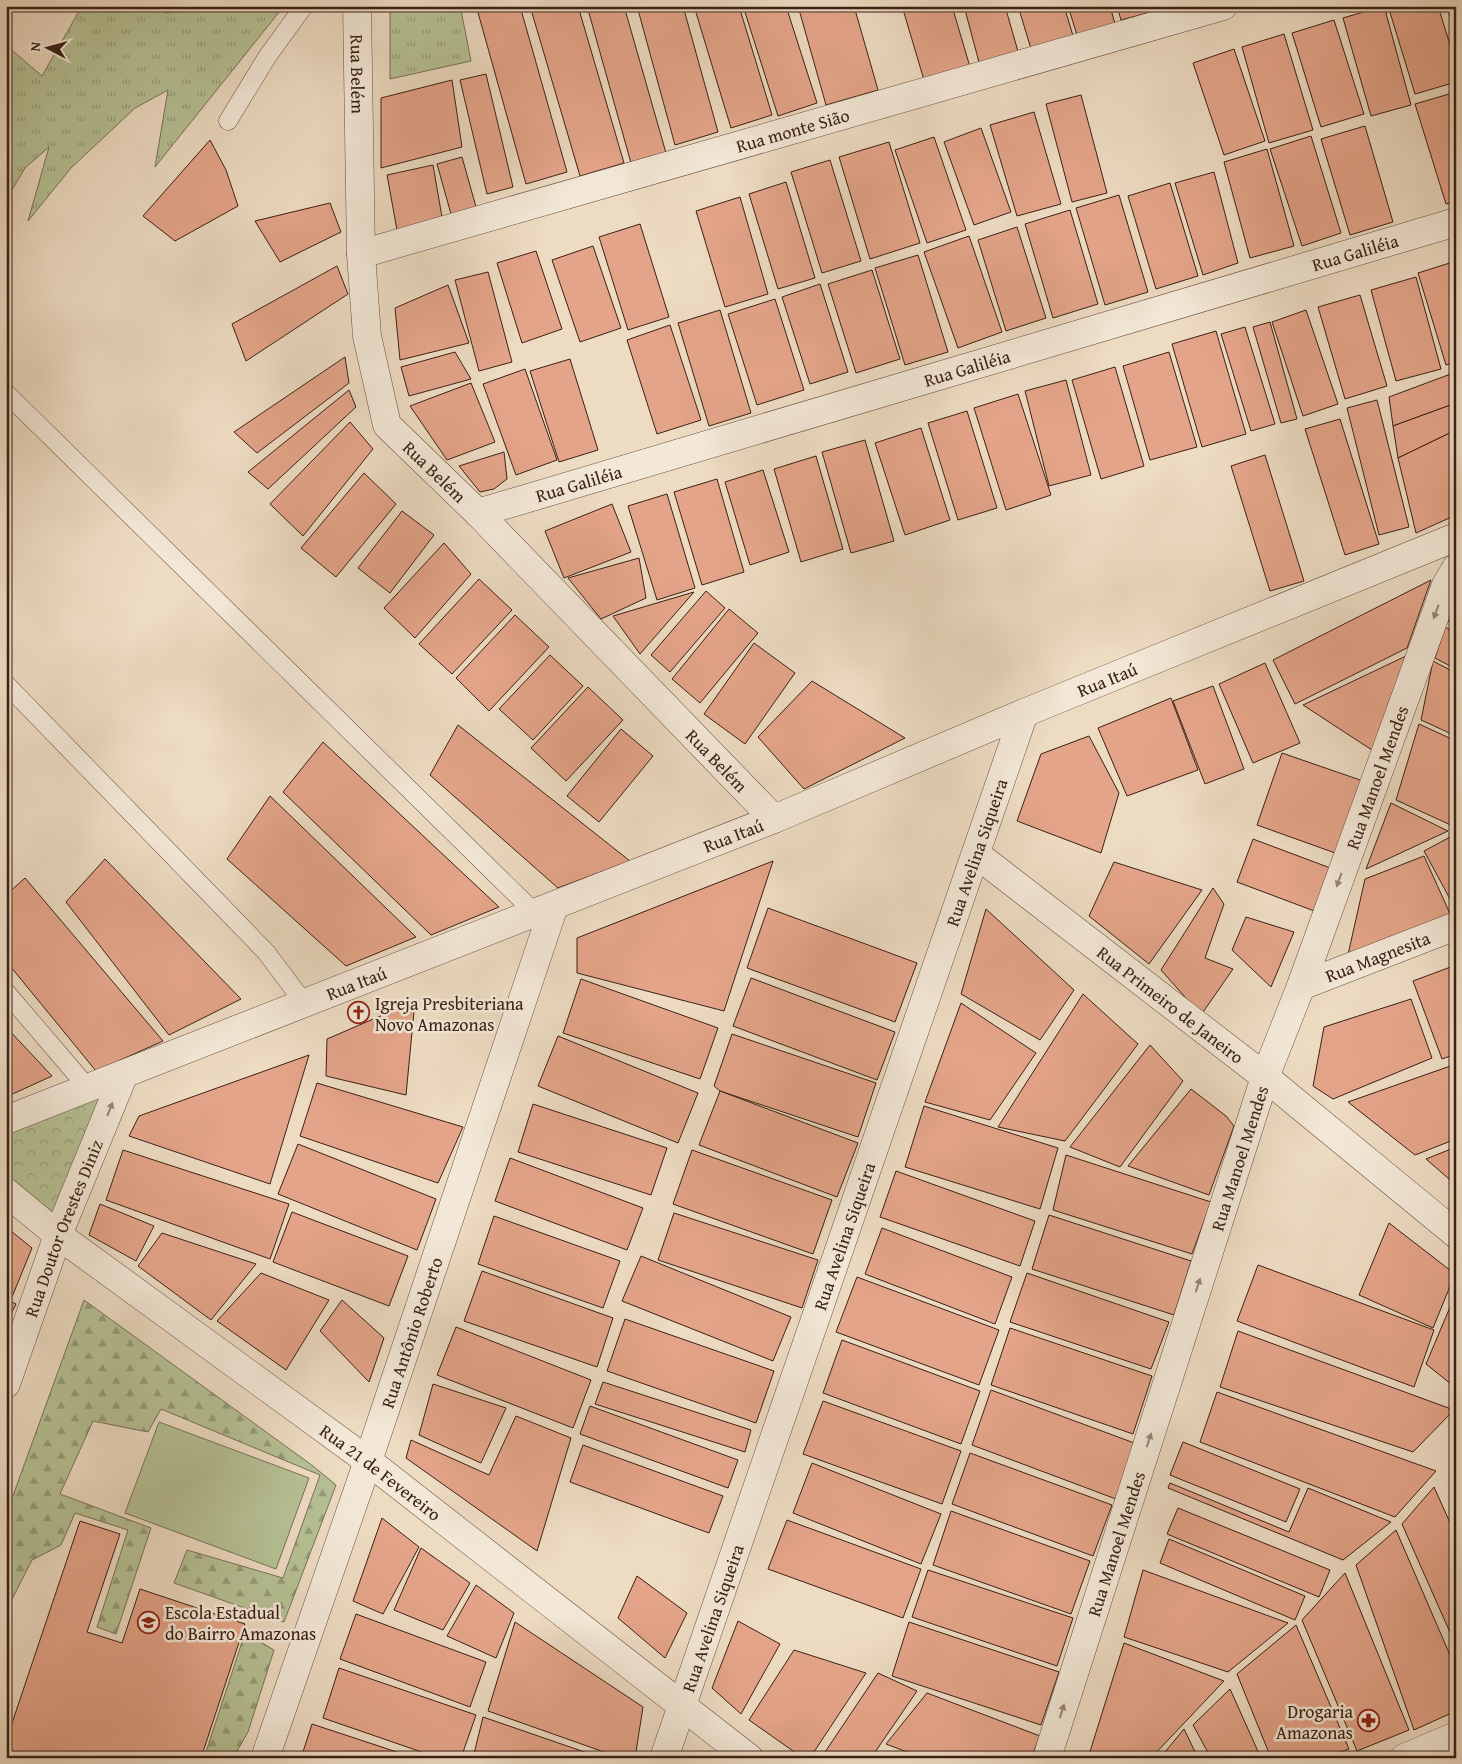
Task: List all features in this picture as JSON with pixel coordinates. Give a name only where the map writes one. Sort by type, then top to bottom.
[{"type":"street","name":"Rua Belém","points":[[356,6],[361,254],[367,336],[387,425],[478,513],[774,819]]},
{"type":"street","name":"Rua monte Sião","points":[[361,254],[1223,6]]},
{"type":"street","name":"Rua Galiléia","points":[[478,513],[1456,222]]},
{"type":"street","name":"Rua Itaú","points":[[6,1120],[774,819],[1024,713],[1456,536]]},
{"type":"street","name":"Rua Manoel Mendes","points":[[1047,1758],[1265,1077],[1301,986],[1446,585],[1456,568]]},
{"type":"street","name":"Rua Avelina Siqueira","points":[[664,1758],[1024,713]]},
{"type":"street","name":"Rua Primeiro de Janeiro","points":[[976,854],[1265,1077],[1456,1234]]},
{"type":"street","name":"Rua Antônio Roberto","points":[[265,1758],[368,1461],[544,910]]},
{"type":"street","name":"Rua Magnesita","points":[[1301,986],[1456,926]]},
{"type":"street","name":"Rua Doutor Orestes Diniz","points":[[6,1384],[58,1235],[124,1074]]},
{"type":"street","name":"Rua 21 de Fevereiro","points":[[6,1192],[58,1235],[368,1461],[683,1704],[749,1758]]},
{"type":"street","points":[[1404,1758],[1456,1736]]},
{"type":"lane","points":[[228,121],[267,57],[304,6]]},
{"type":"lane","points":[[6,394],[544,910]]},
{"type":"lane","points":[[6,684],[266,952],[304,1004]]},
{"type":"lane","points":[[6,992],[88,1088]]},
{"type":"green space","points":[[82,6],[163,6],[166,13],[233,6],[284,6],[155,167],[168,90],[135,108],[71,168],[28,221],[49,147],[25,168],[6,200],[6,45],[42,76]]},
{"type":"green space","points":[[390,6],[469,6],[461,10],[471,61],[390,79]]},
{"type":"green space","points":[[116,1082],[58,1235],[6,1194],[6,1132]]},
{"type":"green space","points":[[84,1300],[313,1466],[336,1485],[284,1622],[174,1583],[187,1550],[283,1578],[320,1475],[161,1409],[148,1432],[93,1421],[60,1494],[151,1528],[116,1634],[97,1627],[128,1530],[75,1513],[61,1545],[32,1560],[6,1611],[6,1515]]},
{"type":"green space","points":[[159,1422],[309,1478],[276,1569],[125,1513]]},
{"type":"green space","points":[[245,1633],[274,1650],[248,1732],[233,1758],[204,1758]]},
{"type":"building","points":[[488,6],[520,6],[567,172],[526,184],[477,9]]},
{"type":"building","points":[[530,6],[578,6],[624,163],[580,176]]},
{"type":"building","points":[[587,6],[624,6],[666,153],[631,163]]},
{"type":"building","points":[[637,6],[683,6],[718,132],[675,145]]},
{"type":"building","points":[[694,6],[739,6],[772,115],[731,128]]},
{"type":"building","points":[[743,6],[786,6],[817,103],[778,116]]},
{"type":"building","points":[[798,6],[854,6],[878,90],[826,105]]},
{"type":"building","points":[[902,6],[952,6],[970,67],[924,80]]},
{"type":"building","points":[[964,6],[1005,6],[1019,55],[980,66]]},
{"type":"building","points":[[1018,6],[1064,6],[1074,39],[1032,52]]},
{"type":"building","points":[[1068,6],[1110,6],[1115,24],[1077,35]]},
{"type":"building","points":[[1117,6],[1170,6],[1170,7],[1121,20]]},
{"type":"building","points":[[1384,6],[1411,105],[1371,116],[1343,18]]},
{"type":"building","points":[[1388,6],[1438,6],[1456,64],[1456,82],[1415,94]]},
{"type":"building","points":[[1447,6],[1456,6],[1456,38]]},
{"type":"building","points":[[1334,20],[1364,114],[1321,127],[1292,33]]},
{"type":"building","points":[[1284,34],[1313,130],[1269,143],[1242,47]]},
{"type":"building","points":[[1234,49],[1265,141],[1224,155],[1193,63]]},
{"type":"building","points":[[486,74],[513,187],[487,194],[460,80]]},
{"type":"building","points":[[452,80],[462,147],[381,168],[381,98]]},
{"type":"building","points":[[1456,92],[1456,201],[1446,204],[1415,104]]},
{"type":"building","points":[[1081,95],[1107,193],[1072,202],[1046,104]]},
{"type":"building","points":[[1034,112],[1061,204],[1017,216],[990,125]]},
{"type":"building","points":[[1365,126],[1393,222],[1350,235],[1321,139]]},
{"type":"building","points":[[981,128],[1011,212],[974,225],[944,142]]},
{"type":"building","points":[[1311,136],[1341,233],[1302,246],[1270,149]]},
{"type":"building","points":[[934,137],[966,230],[927,243],[895,150]]},
{"type":"building","points":[[210,140],[226,170],[238,206],[175,241],[143,216]]},
{"type":"building","points":[[889,142],[920,243],[870,259],[839,157]]},
{"type":"building","points":[[1267,149],[1294,246],[1250,258],[1224,162]]},
{"type":"building","points":[[462,157],[476,207],[451,214],[437,164]]},
{"type":"building","points":[[830,160],[861,261],[822,273],[791,172]]},
{"type":"building","points":[[433,165],[442,217],[397,230],[387,175]]},
{"type":"building","points":[[1214,172],[1238,263],[1203,275],[1175,183]]},
{"type":"building","points":[[786,182],[815,278],[778,289],[749,194]]},
{"type":"building","points":[[1170,183],[1198,276],[1156,289],[1128,196]]},
{"type":"building","points":[[1119,195],[1148,292],[1105,305],[1076,208]]},
{"type":"building","points":[[740,197],[768,294],[725,307],[696,211]]},
{"type":"building","points":[[330,203],[341,232],[280,262],[255,221]]},
{"type":"building","points":[[1070,210],[1098,304],[1053,318],[1025,224]]},
{"type":"building","points":[[640,224],[669,317],[628,330],[599,237]]},
{"type":"building","points":[[1017,227],[1046,318],[1006,331],[978,240]]},
{"type":"building","points":[[969,236],[1002,332],[958,348],[924,252]]},
{"type":"building","points":[[593,246],[621,328],[580,342],[552,260]]},
{"type":"building","points":[[536,251],[562,329],[522,343],[497,263]]},
{"type":"building","points":[[918,255],[948,352],[905,365],[875,268]]},
{"type":"building","points":[[1456,261],[1456,362],[1446,365],[1418,273]]},
{"type":"building","points":[[337,266],[348,294],[246,361],[232,324]]},
{"type":"building","points":[[872,270],[900,359],[856,373],[828,284]]},
{"type":"building","points":[[488,272],[512,362],[479,371],[455,280]]},
{"type":"building","points":[[1416,277],[1441,369],[1396,381],[1371,290]]},
{"type":"building","points":[[820,284],[848,372],[810,384],[782,297]]},
{"type":"building","points":[[448,285],[469,343],[400,360],[395,308]]},
{"type":"building","points":[[1360,295],[1387,386],[1345,399],[1318,307]]},
{"type":"building","points":[[775,299],[804,390],[757,405],[728,314]]},
{"type":"building","points":[[720,310],[751,413],[709,426],[678,323]]},
{"type":"building","points":[[1306,310],[1338,404],[1303,416],[1272,322]]},
{"type":"building","points":[[1270,322],[1297,419],[1281,423],[1253,327]]},
{"type":"building","points":[[670,325],[701,420],[657,434],[627,340]]},
{"type":"building","points":[[1245,327],[1275,424],[1251,431],[1221,334]]},
{"type":"building","points":[[1216,331],[1246,434],[1202,447],[1172,344]]},
{"type":"building","points":[[455,352],[471,379],[409,396],[401,367]]},
{"type":"building","points":[[1169,352],[1197,447],[1150,460],[1123,366]]},
{"type":"building","points":[[345,357],[349,383],[257,453],[234,432]]},
{"type":"building","points":[[570,359],[598,450],[559,462],[530,371]]},
{"type":"building","points":[[1115,367],[1144,466],[1101,479],[1072,380]]},
{"type":"building","points":[[525,369],[557,460],[516,475],[483,384]]},
{"type":"building","points":[[1456,372],[1456,403],[1393,426],[1389,397]]},
{"type":"building","points":[[1066,380],[1091,475],[1049,486],[1025,391]]},
{"type":"building","points":[[471,383],[495,442],[447,460],[410,406]]},
{"type":"building","points":[[349,390],[356,407],[268,489],[248,472]]},
{"type":"building","points":[[1018,394],[1051,495],[1006,510],[974,408]]},
{"type":"building","points":[[1377,400],[1409,527],[1379,535],[1347,408]]},
{"type":"building","points":[[1456,403],[1456,430],[1398,458],[1393,426]]},
{"type":"building","points":[[967,411],[997,508],[958,520],[928,423]]},
{"type":"building","points":[[1340,419],[1379,544],[1345,555],[1305,429]]},
{"type":"building","points":[[350,422],[373,449],[303,536],[270,504]]},
{"type":"building","points":[[921,428],[950,520],[905,535],[875,443]]},
{"type":"building","points":[[1456,430],[1456,515],[1416,533],[1398,458]]},
{"type":"building","points":[[865,440],[894,541],[851,553],[822,452]]},
{"type":"building","points":[[504,452],[507,479],[494,489],[480,492],[459,466]]},
{"type":"building","points":[[1265,455],[1304,581],[1270,591],[1231,466]]},
{"type":"building","points":[[816,456],[843,549],[801,562],[774,469]]},
{"type":"building","points":[[763,470],[789,552],[750,565],[725,482]]},
{"type":"building","points":[[364,473],[396,504],[336,577],[301,548]]},
{"type":"building","points":[[717,479],[744,572],[702,585],[674,492]]},
{"type":"building","points":[[667,494],[695,588],[657,600],[628,506]]},
{"type":"building","points":[[612,504],[631,552],[564,578],[545,531]]},
{"type":"building","points":[[402,511],[434,535],[390,593],[358,568]]},
{"type":"building","points":[[444,543],[471,574],[415,638],[384,608]]},
{"type":"building","points":[[639,558],[646,598],[601,619],[568,578]]},
{"type":"building","points":[[479,579],[512,610],[452,674],[419,644]]},
{"type":"building","points":[[1431,580],[1407,648],[1295,704],[1273,660]]},
{"type":"building","points":[[706,591],[725,608],[670,672],[651,655]]},
{"type":"building","points":[[694,592],[640,654],[613,616]]},
{"type":"building","points":[[1456,593],[1456,625],[1446,620]]},
{"type":"building","points":[[729,609],[758,633],[700,703],[672,679]]},
{"type":"building","points":[[515,615],[549,647],[489,711],[456,678]]},
{"type":"building","points":[[1445,627],[1456,633],[1456,669],[1435,658]]},
{"type":"building","points":[[754,643],[795,673],[745,744],[704,714]]},
{"type":"building","points":[[550,655],[583,686],[533,740],[499,709]]},
{"type":"building","points":[[1406,656],[1378,754],[1303,705]]},
{"type":"building","points":[[1433,661],[1456,673],[1456,736],[1421,720]]},
{"type":"building","points":[[1265,663],[1300,743],[1253,763],[1219,684]]},
{"type":"building","points":[[812,681],[905,738],[804,789],[758,737]]},
{"type":"building","points":[[1213,686],[1244,769],[1205,784],[1173,701]]},
{"type":"building","points":[[588,687],[623,720],[566,781],[531,748]]},
{"type":"building","points":[[1171,698],[1198,770],[1127,796],[1098,728]]},
{"type":"building","points":[[1419,724],[1456,741],[1456,814],[1453,826],[1396,800]]},
{"type":"building","points":[[458,725],[630,861],[558,888],[430,775]]},
{"type":"building","points":[[621,729],[653,756],[599,822],[567,796]]},
{"type":"building","points":[[1089,736],[1119,793],[1101,853],[1017,821],[1041,754]]},
{"type":"building","points":[[323,742],[499,907],[431,935],[283,792]]},
{"type":"building","points":[[1282,753],[1363,781],[1338,854],[1257,825]]},
{"type":"building","points":[[270,796],[416,937],[346,966],[227,859]]},
{"type":"building","points":[[1391,803],[1448,831],[1366,869]]},
{"type":"building","points":[[1452,836],[1456,843],[1456,910],[1424,851]]},
{"type":"building","points":[[1253,839],[1333,869],[1317,912],[1237,882]]},
{"type":"building","points":[[1424,856],[1452,918],[1347,959],[1365,879]]},
{"type":"building","points":[[105,859],[241,999],[169,1035],[66,902]]},
{"type":"building","points":[[773,861],[724,1011],[577,973],[577,938]]},
{"type":"building","points":[[1114,862],[1202,890],[1149,964],[1089,916]]},
{"type":"building","points":[[25,878],[163,1041],[96,1071],[6,961],[6,895]]},
{"type":"building","points":[[1213,888],[1224,904],[1205,958],[1233,969],[1201,1015],[1161,970]]},
{"type":"building","points":[[768,908],[917,963],[895,1022],[747,968]]},
{"type":"building","points":[[986,909],[1074,990],[1040,1040],[961,994]]},
{"type":"building","points":[[1246,917],[1294,932],[1271,987],[1232,950]]},
{"type":"building","points":[[1456,965],[1456,1054],[1442,1059],[1413,981]]},
{"type":"building","points":[[751,978],[895,1032],[877,1080],[733,1026]]},
{"type":"building","points":[[581,979],[718,1028],[700,1079],[563,1033]]},
{"type":"building","points":[[1083,994],[1138,1044],[1065,1141],[998,1127]]},
{"type":"building","points":[[1411,999],[1432,1058],[1333,1099],[1313,1086],[1324,1027]]},
{"type":"building","points":[[415,1001],[406,1095],[326,1076],[327,1039]]},
{"type":"building","points":[[961,1003],[1036,1053],[990,1120],[925,1102]]},
{"type":"building","points":[[6,1027],[52,1076],[6,1097]]},
{"type":"building","points":[[732,1034],[876,1083],[858,1137],[720,1091],[714,1086]]},
{"type":"building","points":[[558,1036],[698,1093],[678,1143],[538,1086]]},
{"type":"building","points":[[1150,1045],[1183,1081],[1120,1167],[1070,1147]]},
{"type":"building","points":[[309,1055],[270,1184],[129,1136],[139,1116]]},
{"type":"building","points":[[1456,1064],[1456,1139],[1415,1155],[1348,1102]]},
{"type":"building","points":[[317,1083],[463,1127],[438,1183],[300,1136]]},
{"type":"building","points":[[1191,1089],[1226,1116],[1234,1126],[1209,1195],[1128,1166]]},
{"type":"building","points":[[720,1091],[858,1143],[837,1197],[699,1145]]},
{"type":"building","points":[[533,1104],[667,1148],[651,1195],[518,1152]]},
{"type":"building","points":[[924,1106],[1058,1148],[1040,1209],[905,1167]]},
{"type":"building","points":[[298,1144],[436,1199],[417,1250],[278,1194]]},
{"type":"building","points":[[1456,1147],[1456,1185],[1426,1159]]},
{"type":"building","points":[[123,1150],[289,1204],[270,1259],[106,1200]]},
{"type":"building","points":[[692,1150],[832,1200],[813,1254],[673,1204]]},
{"type":"building","points":[[1066,1155],[1211,1202],[1192,1254],[1053,1210]]},
{"type":"building","points":[[510,1158],[643,1208],[627,1250],[495,1201]]},
{"type":"building","points":[[896,1171],[1035,1221],[1020,1266],[880,1217]]},
{"type":"building","points":[[100,1204],[154,1226],[136,1261],[89,1235]]},
{"type":"building","points":[[292,1212],[408,1256],[389,1306],[273,1262]]},
{"type":"building","points":[[674,1213],[818,1260],[802,1308],[658,1260]]},
{"type":"building","points":[[1049,1215],[1191,1261],[1174,1315],[1032,1269]]},
{"type":"building","points":[[494,1216],[620,1261],[603,1308],[478,1264]]},
{"type":"building","points":[[1389,1223],[1455,1274],[1433,1328],[1359,1295]]},
{"type":"building","points":[[6,1227],[32,1248],[12,1297],[6,1294]]},
{"type":"building","points":[[882,1228],[1012,1277],[995,1324],[865,1274]]},
{"type":"building","points":[[162,1233],[256,1264],[211,1320],[138,1266]]},
{"type":"building","points":[[641,1256],[791,1317],[773,1361],[622,1301]]},
{"type":"building","points":[[1258,1265],[1434,1330],[1414,1387],[1237,1321]]},
{"type":"building","points":[[482,1271],[613,1318],[597,1367],[464,1321]]},
{"type":"building","points":[[261,1273],[329,1300],[286,1370],[217,1321]]},
{"type":"building","points":[[1027,1273],[1169,1322],[1151,1369],[1010,1322]]},
{"type":"building","points":[[857,1277],[999,1330],[979,1385],[836,1332]]},
{"type":"building","points":[[1456,1293],[1456,1388],[1426,1364]]},
{"type":"building","points":[[6,1299],[16,1304],[6,1324]]},
{"type":"building","points":[[342,1300],[384,1338],[369,1382],[320,1331]]},
{"type":"building","points":[[625,1319],[774,1371],[756,1423],[607,1371]]},
{"type":"building","points":[[456,1327],[591,1380],[573,1428],[437,1375]]},
{"type":"building","points":[[1010,1328],[1152,1376],[1133,1434],[991,1385]]},
{"type":"building","points":[[1238,1331],[1454,1410],[1413,1452],[1220,1387]]},
{"type":"building","points":[[842,1340],[980,1391],[961,1444],[823,1393]]},
{"type":"building","points":[[603,1382],[751,1430],[745,1452],[595,1404]]},
{"type":"building","points":[[433,1384],[506,1408],[481,1463],[419,1435]]},
{"type":"building","points":[[991,1390],[1137,1444],[1116,1499],[972,1445]]},
{"type":"building","points":[[1217,1392],[1436,1471],[1395,1517],[1200,1442]]},
{"type":"building","points":[[823,1401],[961,1451],[942,1504],[803,1454]]},
{"type":"building","points":[[590,1406],[738,1460],[728,1488],[580,1434]]},
{"type":"building","points":[[516,1416],[571,1438],[537,1551],[406,1458],[411,1440],[489,1475]]},
{"type":"building","points":[[1183,1442],[1300,1489],[1286,1522],[1170,1475]]},
{"type":"building","points":[[583,1445],[723,1496],[709,1533],[570,1482]]},
{"type":"building","points":[[970,1453],[1112,1505],[1093,1556],[952,1504]]},
{"type":"building","points":[[812,1463],[941,1514],[921,1564],[793,1513]]},
{"type":"building","points":[[1170,1483],[1289,1532],[1308,1488],[1391,1522],[1343,1560],[1168,1488]]},
{"type":"building","points":[[1434,1487],[1456,1536],[1456,1646],[1402,1524]]},
{"type":"building","points":[[1178,1508],[1330,1570],[1319,1597],[1167,1534]]},
{"type":"building","points":[[951,1511],[1090,1561],[1071,1614],[933,1565]]},
{"type":"building","points":[[382,1518],[419,1547],[383,1614],[353,1601]]},
{"type":"building","points":[[787,1520],[921,1569],[903,1618],[768,1569]]},
{"type":"building","points":[[80,1521],[120,1534],[87,1632],[122,1643],[140,1589],[245,1624],[201,1758],[6,1758],[6,1741]]},
{"type":"building","points":[[1396,1530],[1456,1669],[1456,1711],[1414,1730],[1356,1565]]},
{"type":"building","points":[[1169,1539],[1305,1596],[1295,1620],[1160,1563]]},
{"type":"building","points":[[421,1548],[470,1583],[443,1630],[394,1610]]},
{"type":"building","points":[[928,1570],[1073,1618],[1057,1666],[912,1617]]},
{"type":"building","points":[[1143,1570],[1288,1623],[1228,1672],[1124,1637]]},
{"type":"building","points":[[1345,1573],[1409,1730],[1357,1751],[1302,1620]]},
{"type":"building","points":[[637,1576],[687,1613],[665,1658],[618,1618]]},
{"type":"building","points":[[476,1585],[514,1613],[496,1658],[447,1636]]},
{"type":"building","points":[[356,1614],[486,1662],[470,1707],[340,1659]]},
{"type":"building","points":[[738,1621],[780,1644],[741,1714],[712,1688]]},
{"type":"building","points":[[515,1622],[643,1707],[635,1758],[621,1758],[488,1711]]},
{"type":"building","points":[[909,1622],[1059,1672],[1041,1725],[892,1676]]},
{"type":"building","points":[[1296,1625],[1349,1749],[1324,1758],[1271,1758],[1237,1674]]},
{"type":"building","points":[[1124,1643],[1224,1681],[1151,1758],[1088,1758]]},
{"type":"building","points":[[794,1650],[866,1673],[810,1758],[803,1758],[749,1720]]},
{"type":"building","points":[[339,1668],[476,1715],[461,1758],[439,1758],[323,1718]]},
{"type":"building","points":[[878,1673],[917,1691],[871,1758],[821,1758]]},
{"type":"building","points":[[1230,1689],[1261,1758],[1211,1758],[1193,1725]]},
{"type":"building","points":[[927,1693],[1040,1736],[1031,1758],[923,1758],[886,1744]]},
{"type":"building","points":[[483,1717],[602,1758],[473,1758]]},
{"type":"building","points":[[312,1724],[415,1758],[301,1758]]},
{"type":"building","points":[[1184,1729],[1198,1758],[1160,1758]]},
{"type":"place","name":"Igreja Presbiteriana Novo Amazonas","points":[[359,1013]]},
{"type":"place","name":"Escola Estadual do Bairro Amazonas","points":[[149,1622]]},
{"type":"place","name":"Drogaria Amazonas","points":[[1369,1721]]}]
